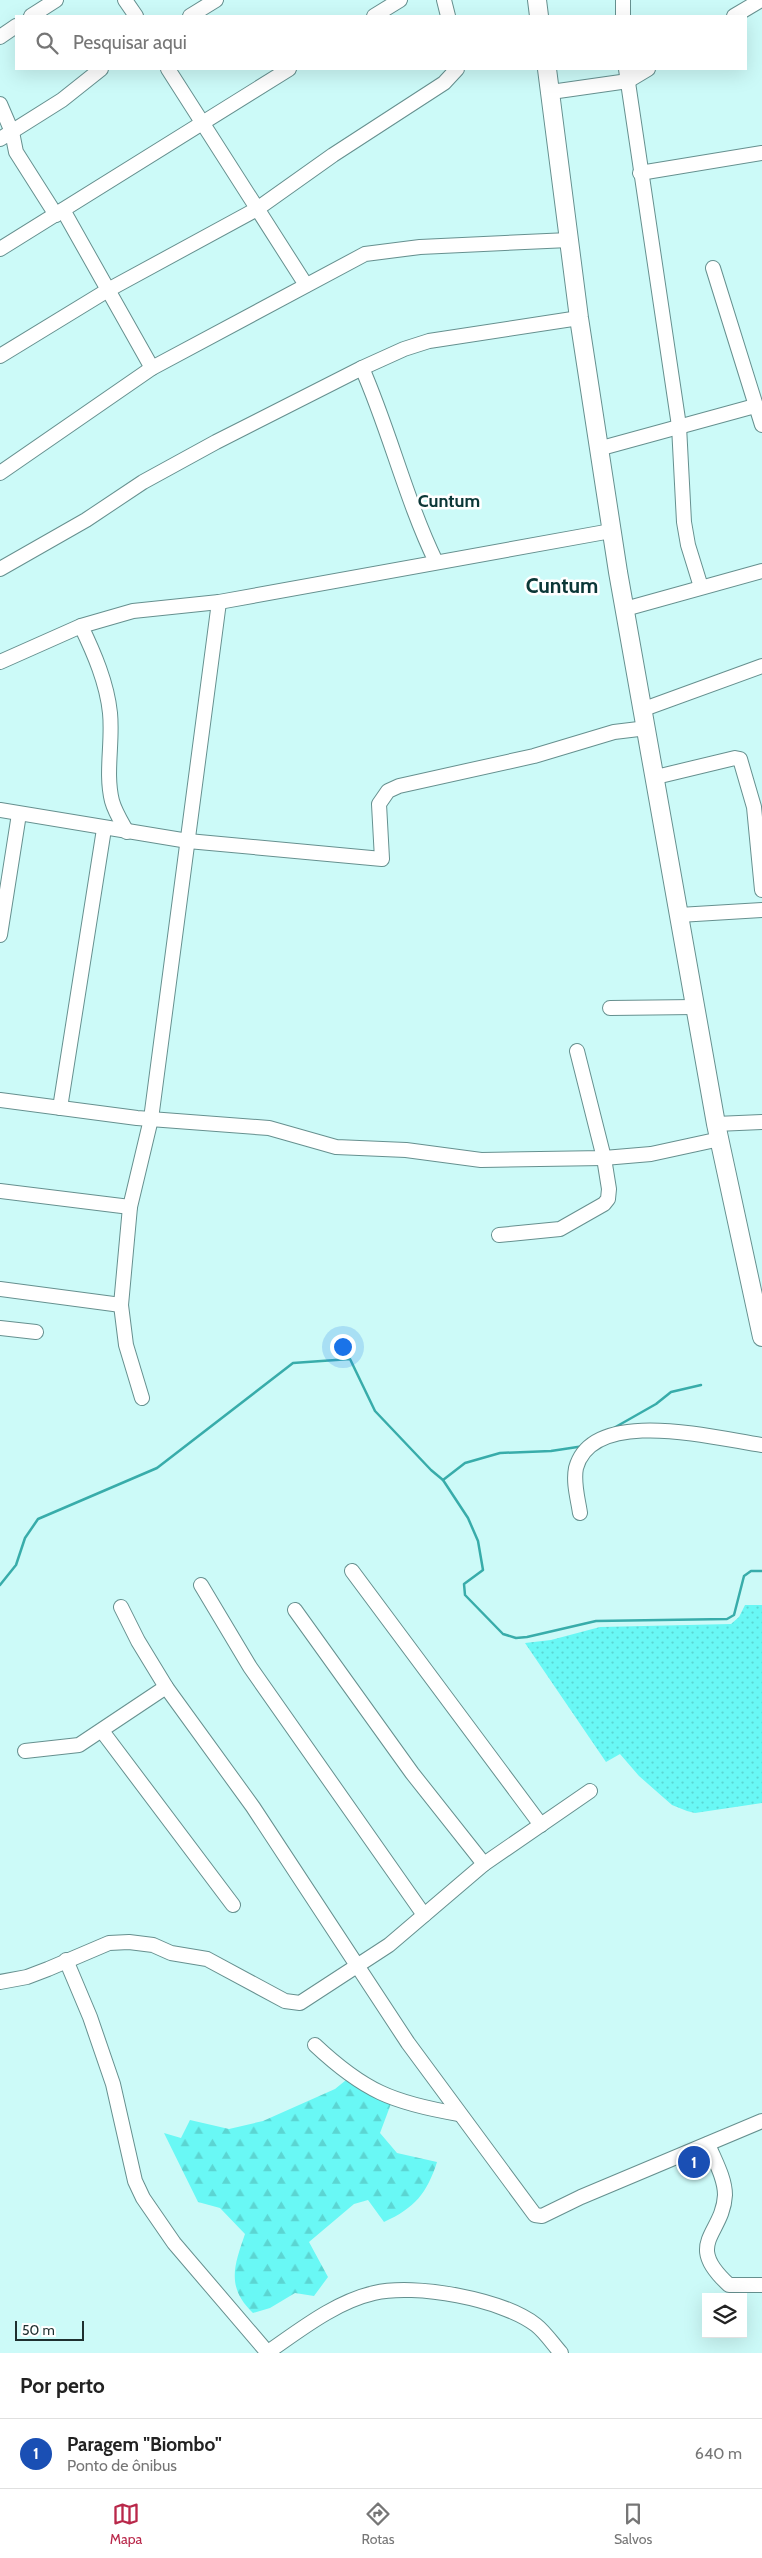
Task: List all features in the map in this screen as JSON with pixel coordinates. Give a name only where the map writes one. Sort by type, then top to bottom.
[{"type":"main road","points":[[537,0],[539,15]]},
{"type":"main road","points":[[547,70],[579,318],[598,449],[625,609],[718,1132],[756,1277],[762,1337]]},
{"type":"street","points":[[33,15],[56,0]]},
{"type":"street","points":[[125,0],[135,15]]},
{"type":"street","points":[[192,15],[216,0]]},
{"type":"street","points":[[376,15],[400,0]]},
{"type":"street","points":[[444,0],[448,15]]},
{"type":"street","points":[[623,0],[623,15]]},
{"type":"street","points":[[736,15],[760,0],[762,5]]},
{"type":"street","points":[[0,37],[15,27]]},
{"type":"street","points":[[6,136],[62,100],[101,70]]},
{"type":"street","points":[[169,70],[306,285]]},
{"type":"street","points":[[0,248],[287,70]]},
{"type":"street","points":[[0,356],[108,290],[257,209],[333,154],[444,83],[456,70]]},
{"type":"street","points":[[551,92],[644,70]]},
{"type":"street","points":[[627,75],[640,173],[679,426],[684,522],[688,545],[701,587]]},
{"type":"street","points":[[0,104],[6,136],[59,212],[108,290],[152,368]]},
{"type":"street","points":[[640,173],[762,153]]},
{"type":"street","points":[[0,473],[152,368],[365,254],[387,250],[569,240]]},
{"type":"street","points":[[714,268],[762,425]]},
{"type":"street","points":[[0,569],[86,520],[143,482],[208,446],[362,368],[404,349],[429,341],[579,318]]},
{"type":"street","points":[[362,368],[379,406],[420,527],[436,562]]},
{"type":"street","points":[[598,449],[755,406]]},
{"type":"street","points":[[0,662],[80,626],[133,611],[219,602],[373,576],[436,562],[612,531]]},
{"type":"street","points":[[625,609],[762,571]]},
{"type":"street","points":[[142,1398],[126,1345],[121,1305],[130,1207],[151,1119],[219,602]]},
{"type":"street","points":[[80,626],[94,653],[110,710],[112,742],[110,783],[112,802],[127,832]]},
{"type":"street","points":[[644,709],[762,666]]},
{"type":"street","points":[[0,810],[104,829],[188,841],[382,859],[379,804],[388,791],[399,786],[534,756],[614,732],[647,728]]},
{"type":"street","points":[[656,778],[735,758],[740,759],[754,807],[762,890]]},
{"type":"street","points":[[0,935],[19,814]]},
{"type":"street","points":[[60,1108],[104,829]]},
{"type":"street","points":[[679,916],[762,910]]},
{"type":"street","points":[[610,1008],[695,1007]]},
{"type":"street","points":[[499,1235],[560,1229],[608,1200],[609,1189],[604,1158],[577,1051]]},
{"type":"street","points":[[0,1100],[151,1119],[268,1128],[336,1147],[406,1150],[481,1160],[604,1158],[651,1154],[718,1132],[762,1122]]},
{"type":"street","points":[[0,1191],[130,1207]]},
{"type":"street","points":[[0,1289],[121,1305]]},
{"type":"street","points":[[0,1328],[36,1332]]},
{"type":"street","points":[[580,1514],[575,1483],[576,1468],[587,1450],[612,1436],[629,1431],[652,1430],[762,1445]]},
{"type":"street","points":[[352,1571],[541,1825]]},
{"type":"street","points":[[201,1585],[250,1667],[424,1915]]},
{"type":"street","points":[[121,1607],[138,1641],[166,1687],[253,1807],[408,2043],[459,2114],[538,2216],[762,2121]]},
{"type":"street","points":[[295,1610],[412,1773],[484,1864]]},
{"type":"street","points":[[25,1752],[73,1747],[102,1731],[166,1687]]},
{"type":"street","points":[[102,1731],[234,1905]]},
{"type":"street","points":[[0,1982],[27,1977],[110,1943],[153,1946],[171,1953],[207,1959],[293,2003],[306,2001],[358,1966],[424,1915],[484,1864],[590,1791]]},
{"type":"street","points":[[66,1960],[90,2017],[114,2084],[135,2181],[143,2198],[174,2244],[268,2353],[312,2322],[341,2306],[373,2293],[402,2289],[454,2294],[512,2312],[536,2325],[561,2353]]},
{"type":"street","points":[[315,2045],[335,2064],[384,2096],[407,2104],[459,2114]]},
{"type":"street","points":[[708,2144],[724,2186],[725,2196],[710,2235],[707,2249],[710,2261],[714,2269],[730,2285],[762,2285]]},
{"type":"green space","points":[[745,1605],[762,1605],[762,1803],[695,1813],[687,1811],[672,1805],[639,1776],[620,1754],[606,1762],[525,1643],[551,1640],[600,1627],[731,1624],[739,1617]]},
{"type":"green space","points":[[356,2072],[395,2093],[380,2133],[397,2153],[437,2162],[433,2173],[424,2191],[412,2205],[395,2217],[384,2222],[368,2200],[354,2204],[309,2242],[328,2277],[314,2296],[295,2293],[270,2308],[253,2313],[239,2294],[235,2276],[238,2256],[245,2234],[220,2208],[198,2202],[164,2133],[181,2138],[190,2120],[229,2129],[263,2121],[335,2089]]},
{"type":"waterway","points":[[0,1585],[16,1565],[25,1538],[38,1519],[157,1468],[293,1363],[350,1359],[375,1411],[431,1470],[443,1480],[468,1518],[478,1541],[483,1570],[464,1584],[465,1595],[503,1634],[516,1638],[527,1637],[596,1621],[727,1619],[734,1615],[744,1576],[751,1571],[762,1571]]},
{"type":"waterway","points":[[612,1429],[656,1404],[671,1392],[701,1385]]},
{"type":"waterway","points":[[443,1480],[465,1463],[500,1453],[551,1451],[584,1446]]},
{"type":"place","name":"Paragem \"Biombo\"","points":[[694,2162]]},
{"type":"district","name":"Cuntum","points":[[449,501]]},
{"type":"district","name":"Cuntum","points":[[562,585]]}]
